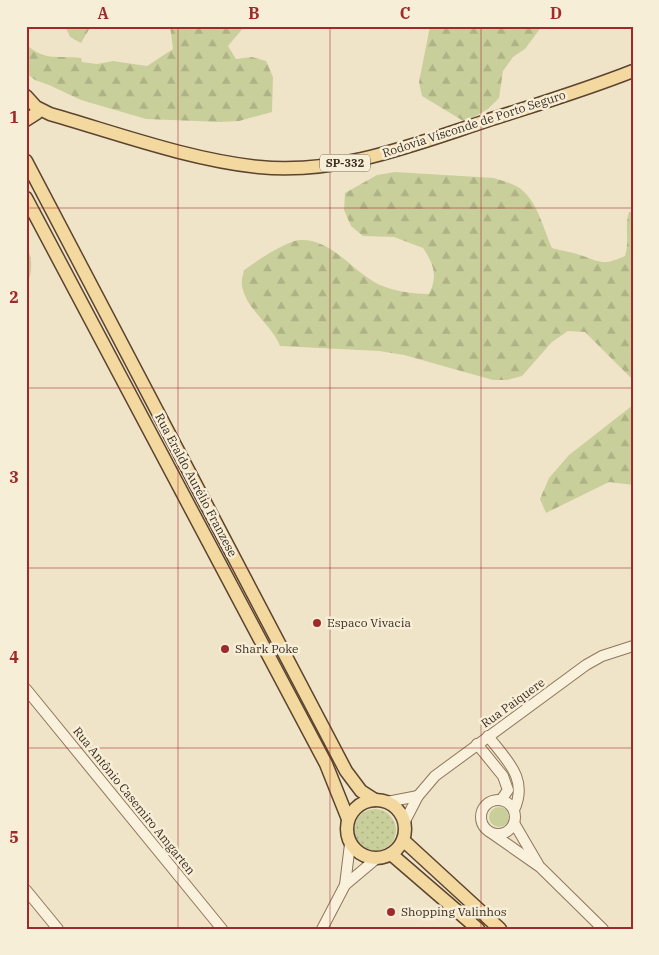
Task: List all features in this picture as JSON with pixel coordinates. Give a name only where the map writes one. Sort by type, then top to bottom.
[{"type":"main road","name":"Rodovia Visconde de Porto Seguro","points":[[26,96],[36,107],[50,114],[191,154],[260,167],[310,168],[355,161],[391,151],[633,71]]},
{"type":"main road","name":"Rodovia Visconde de Porto Seguro","points":[[30,114],[50,114]]},
{"type":"main road","name":"Rua Eraldo Aurélio Franzese","points":[[26,162],[346,771],[361,791],[381,801]]},
{"type":"main road","name":"Rua Eraldo Aurélio Franzese","points":[[26,198],[326,764],[348,819]]},
{"type":"main road","points":[[381,801],[398,810],[404,823],[403,840],[391,854],[376,859],[361,855],[350,844],[347,836],[348,819],[354,809],[364,803],[381,801]]},
{"type":"main road","points":[[403,840],[500,929]]},
{"type":"main road","points":[[391,854],[434,889],[470,926]]},
{"type":"street","name":"Rua Paiquere","points":[[404,823],[418,796],[435,776],[586,664],[602,656],[633,646]]},
{"type":"street","name":"Rua Antônio Casemiro Amgarten","points":[[26,689],[222,929]]},
{"type":"street","points":[[488,736],[517,775],[520,792],[514,810],[514,824],[540,867]]},
{"type":"street","points":[[477,744],[505,781],[508,790],[501,800],[490,803],[482,812],[482,823],[490,832],[540,867],[603,929]]},
{"type":"street","points":[[381,801],[418,796]]},
{"type":"street","points":[[501,800],[509,804],[514,810]]},
{"type":"street","points":[[490,832],[501,834],[507,832],[514,824]]},
{"type":"street","points":[[322,929],[345,885],[350,844]]},
{"type":"street","points":[[345,885],[376,859]]},
{"type":"street","points":[[26,890],[58,929]]},
{"type":"green space","points":[[65,26],[91,26],[81,43],[70,37]]},
{"type":"green space","points":[[170,26],[245,26],[228,46],[236,59],[252,57],[266,61],[273,77],[272,112],[239,121],[221,122],[146,119],[81,100],[35,80],[26,73],[26,44],[45,56],[81,58],[82,62],[97,64],[113,61],[147,66],[173,49]]},
{"type":"green space","points":[[430,26],[542,26],[525,49],[513,57],[503,71],[499,98],[488,109],[465,122],[422,96],[419,82]]},
{"type":"green space","points":[[395,172],[494,178],[513,185],[523,191],[533,203],[552,248],[604,262],[613,261],[625,256],[629,212],[633,212],[633,380],[585,332],[568,331],[552,342],[522,376],[507,380],[493,380],[404,355],[379,351],[280,346],[271,331],[248,302],[244,295],[242,280],[244,270],[271,252],[295,241],[312,241],[323,245],[370,280],[380,285],[404,292],[429,294],[432,287],[434,270],[423,248],[394,237],[363,236],[351,226],[344,210],[345,193],[377,175]]},
{"type":"green space","points":[[26,244],[31,266],[26,287]]},
{"type":"green space","points":[[633,405],[633,485],[609,482],[546,513],[540,499],[549,478],[569,455]]},
{"type":"green space","points":[[499,807],[506,810],[509,817],[506,824],[499,827],[492,824],[489,817],[492,810]]},
{"type":"green space","points":[[379,809],[387,812],[393,818],[396,830],[393,842],[387,848],[371,851],[363,848],[357,842],[354,826],[357,818],[363,812]]},
{"type":"place","name":"Espaco Vivacia","points":[[317,623]]},
{"type":"place","name":"Shark Poke","points":[[225,649]]},
{"type":"place","name":"Shopping Valinhos","points":[[391,912]]}]
